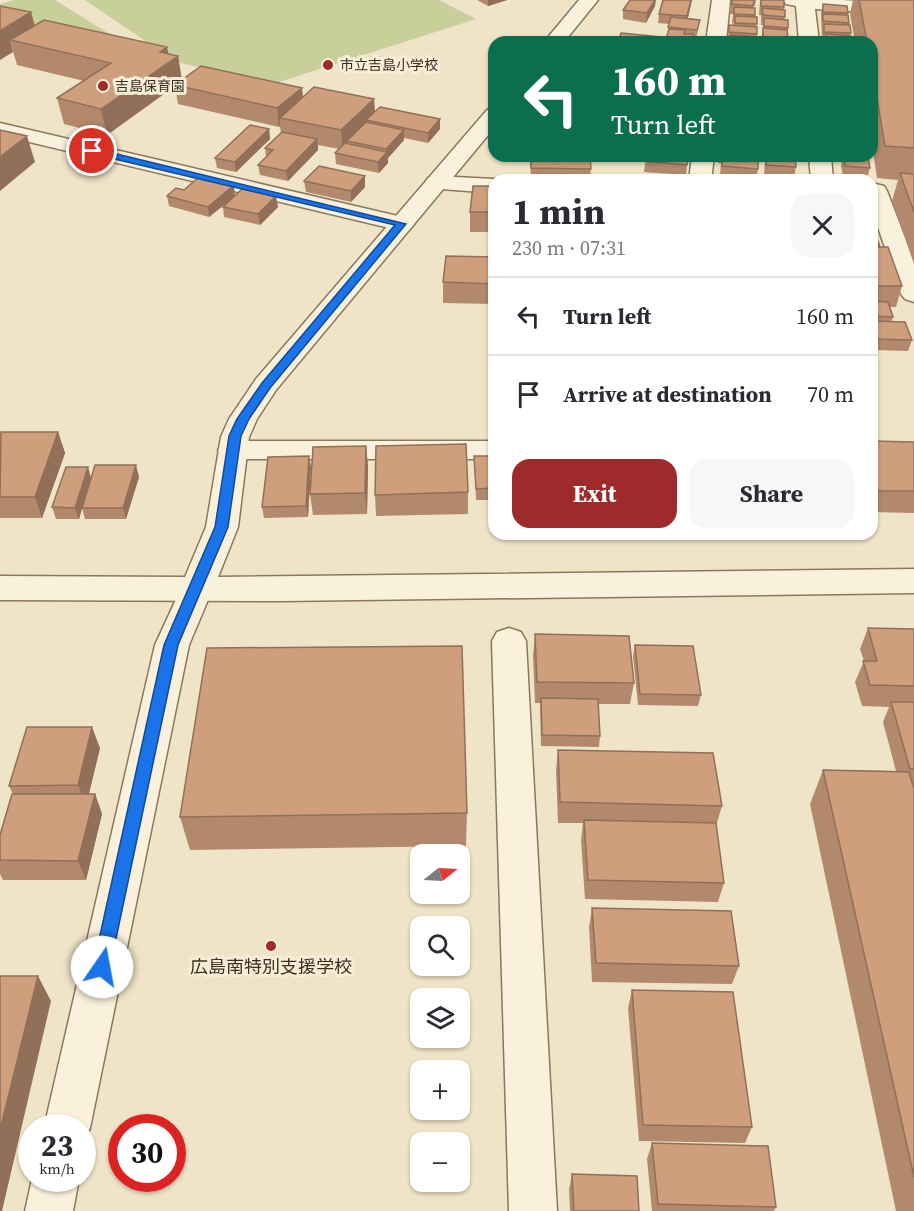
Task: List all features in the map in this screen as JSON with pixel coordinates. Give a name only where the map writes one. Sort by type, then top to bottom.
[{"type":"street","points":[[559,36],[589,0]]},
{"type":"street","points":[[717,36],[721,0]]},
{"type":"street","points":[[807,36],[798,2],[843,3],[914,10]]},
{"type":"street","points":[[70,1114],[171,645],[222,527],[235,436],[243,419],[266,385],[488,121]]},
{"type":"street","points":[[0,129],[402,224]]},
{"type":"street","points":[[436,183],[488,186]]},
{"type":"street","points":[[881,191],[914,294]]},
{"type":"street","points":[[233,450],[488,450]]},
{"type":"street","points":[[0,588],[914,581]]},
{"type":"street","points":[[509,641],[533,1211]]},
{"type":"street","points":[[48,1211],[53,1192]]},
{"type":"green space","points":[[14,0],[55,0],[153,61],[0,27],[0,4]]},
{"type":"green space","points":[[85,0],[439,0],[476,19],[273,84],[176,62]]},
{"type":"building","points":[[630,0],[655,0],[647,13],[623,10]]},
{"type":"building","points":[[663,0],[691,0],[687,16],[659,14]]},
{"type":"building","points":[[732,0],[754,0],[753,6],[732,4]]},
{"type":"building","points":[[761,0],[784,0],[784,7],[761,6]]},
{"type":"building","points":[[859,0],[914,0],[914,148],[885,146],[878,104],[878,36],[866,36]]},
{"type":"building","points":[[823,4],[847,6],[848,13],[823,12]]},
{"type":"building","points":[[0,6],[31,12],[0,31]]},
{"type":"building","points":[[734,7],[755,8],[755,15],[734,14]]},
{"type":"building","points":[[762,8],[785,10],[785,17],[763,15]]},
{"type":"building","points":[[823,14],[848,15],[849,23],[823,21]]},
{"type":"building","points":[[735,16],[757,17],[757,24],[735,23]]},
{"type":"building","points":[[671,17],[700,20],[697,30],[668,27]]},
{"type":"building","points":[[764,18],[788,20],[788,28],[764,26]]},
{"type":"building","points":[[44,20],[167,47],[160,52],[178,56],[101,109],[57,98],[111,63],[10,40]]},
{"type":"building","points":[[824,24],[850,25],[851,33],[824,32]]},
{"type":"building","points":[[729,25],[757,27],[757,34],[729,32]]},
{"type":"building","points":[[763,28],[787,30],[788,36],[763,36]]},
{"type":"building","points":[[669,29],[685,30],[684,34],[693,34],[693,36],[667,36]]},
{"type":"building","points":[[621,33],[651,36],[620,36]]},
{"type":"building","points":[[826,34],[851,36],[826,36]]},
{"type":"building","points":[[201,66],[302,88],[277,108],[175,85]]},
{"type":"building","points":[[314,87],[374,99],[341,130],[280,118]]},
{"type":"building","points":[[380,107],[440,119],[428,133],[366,120]]},
{"type":"building","points":[[366,122],[404,130],[386,149],[347,141]]},
{"type":"building","points":[[250,125],[269,129],[235,162],[215,158]]},
{"type":"building","points":[[0,130],[27,136],[0,157]]},
{"type":"building","points":[[282,132],[317,139],[286,171],[258,165],[273,150],[265,148]]},
{"type":"building","points":[[345,143],[387,152],[378,162],[335,153]]},
{"type":"building","points":[[531,162],[590,162],[591,169],[531,168]]},
{"type":"building","points":[[656,162],[687,162],[687,165]]},
{"type":"building","points":[[722,162],[758,162],[758,169],[722,166]]},
{"type":"building","points":[[766,162],[796,162],[796,167],[766,165]]},
{"type":"building","points":[[845,162],[869,162],[870,168],[845,166]]},
{"type":"building","points":[[319,166],[365,176],[351,191],[304,181]]},
{"type":"building","points":[[900,173],[914,174],[914,212]]},
{"type":"building","points":[[200,176],[234,185],[208,207],[167,196],[176,188],[184,190]]},
{"type":"building","points":[[473,186],[488,186],[488,212],[470,212]]},
{"type":"building","points":[[242,189],[276,196],[258,214],[223,207]]},
{"type":"building","points":[[878,247],[888,247],[902,286],[878,286]]},
{"type":"building","points":[[446,256],[488,257],[488,284],[443,282]]},
{"type":"building","points":[[878,301],[888,302],[893,317],[878,316]]},
{"type":"building","points":[[878,321],[905,322],[912,340],[878,339]]},
{"type":"building","points":[[1,432],[58,432],[35,497],[0,497]]},
{"type":"building","points":[[878,441],[914,442],[914,491],[878,491]]},
{"type":"building","points":[[466,444],[468,492],[375,495],[376,446]]},
{"type":"building","points":[[366,446],[365,493],[310,494],[313,447]]},
{"type":"building","points":[[309,456],[306,506],[262,507],[268,457]]},
{"type":"building","points":[[474,456],[488,456],[488,488],[476,489]]},
{"type":"building","points":[[95,465],[136,465],[123,508],[82,508]]},
{"type":"building","points":[[66,467],[88,467],[75,508],[52,507]]},
{"type":"building","points":[[868,628],[914,629],[914,686],[870,685],[863,661],[877,661]]},
{"type":"building","points":[[535,634],[629,636],[634,683],[537,682]]},
{"type":"building","points":[[635,645],[693,646],[701,695],[640,694]]},
{"type":"building","points":[[462,646],[467,813],[180,817],[207,648]]},
{"type":"building","points":[[541,698],[598,699],[600,736],[542,735]]},
{"type":"building","points":[[891,702],[914,702],[914,769],[910,769]]},
{"type":"building","points":[[27,727],[92,727],[78,785],[9,786]]},
{"type":"building","points":[[558,750],[713,753],[722,806],[560,802]]},
{"type":"building","points":[[823,770],[909,772],[914,789],[914,1177]]},
{"type":"building","points":[[12,794],[95,794],[78,861],[0,860],[0,835]]},
{"type":"building","points":[[584,820],[716,823],[724,883],[588,880]]},
{"type":"building","points":[[592,908],[731,911],[739,966],[596,963]]},
{"type":"building","points":[[0,976],[38,976],[0,1130]]},
{"type":"building","points":[[632,990],[733,992],[752,1127],[643,1125]]},
{"type":"building","points":[[652,1143],[768,1146],[776,1207],[658,1204]]},
{"type":"building","points":[[572,1174],[637,1176],[639,1211],[574,1211]]},
{"type":"place","name":"市立吉島小学校","points":[[328,65]]},
{"type":"place","name":"吉島保育園","points":[[103,86]]},
{"type":"place","name":"広島南特別支援学校","points":[[271,946]]},
{"type":"route","points":[[92,151],[402,224],[266,385],[243,419],[235,436],[222,527],[171,645],[102,967]]}]
